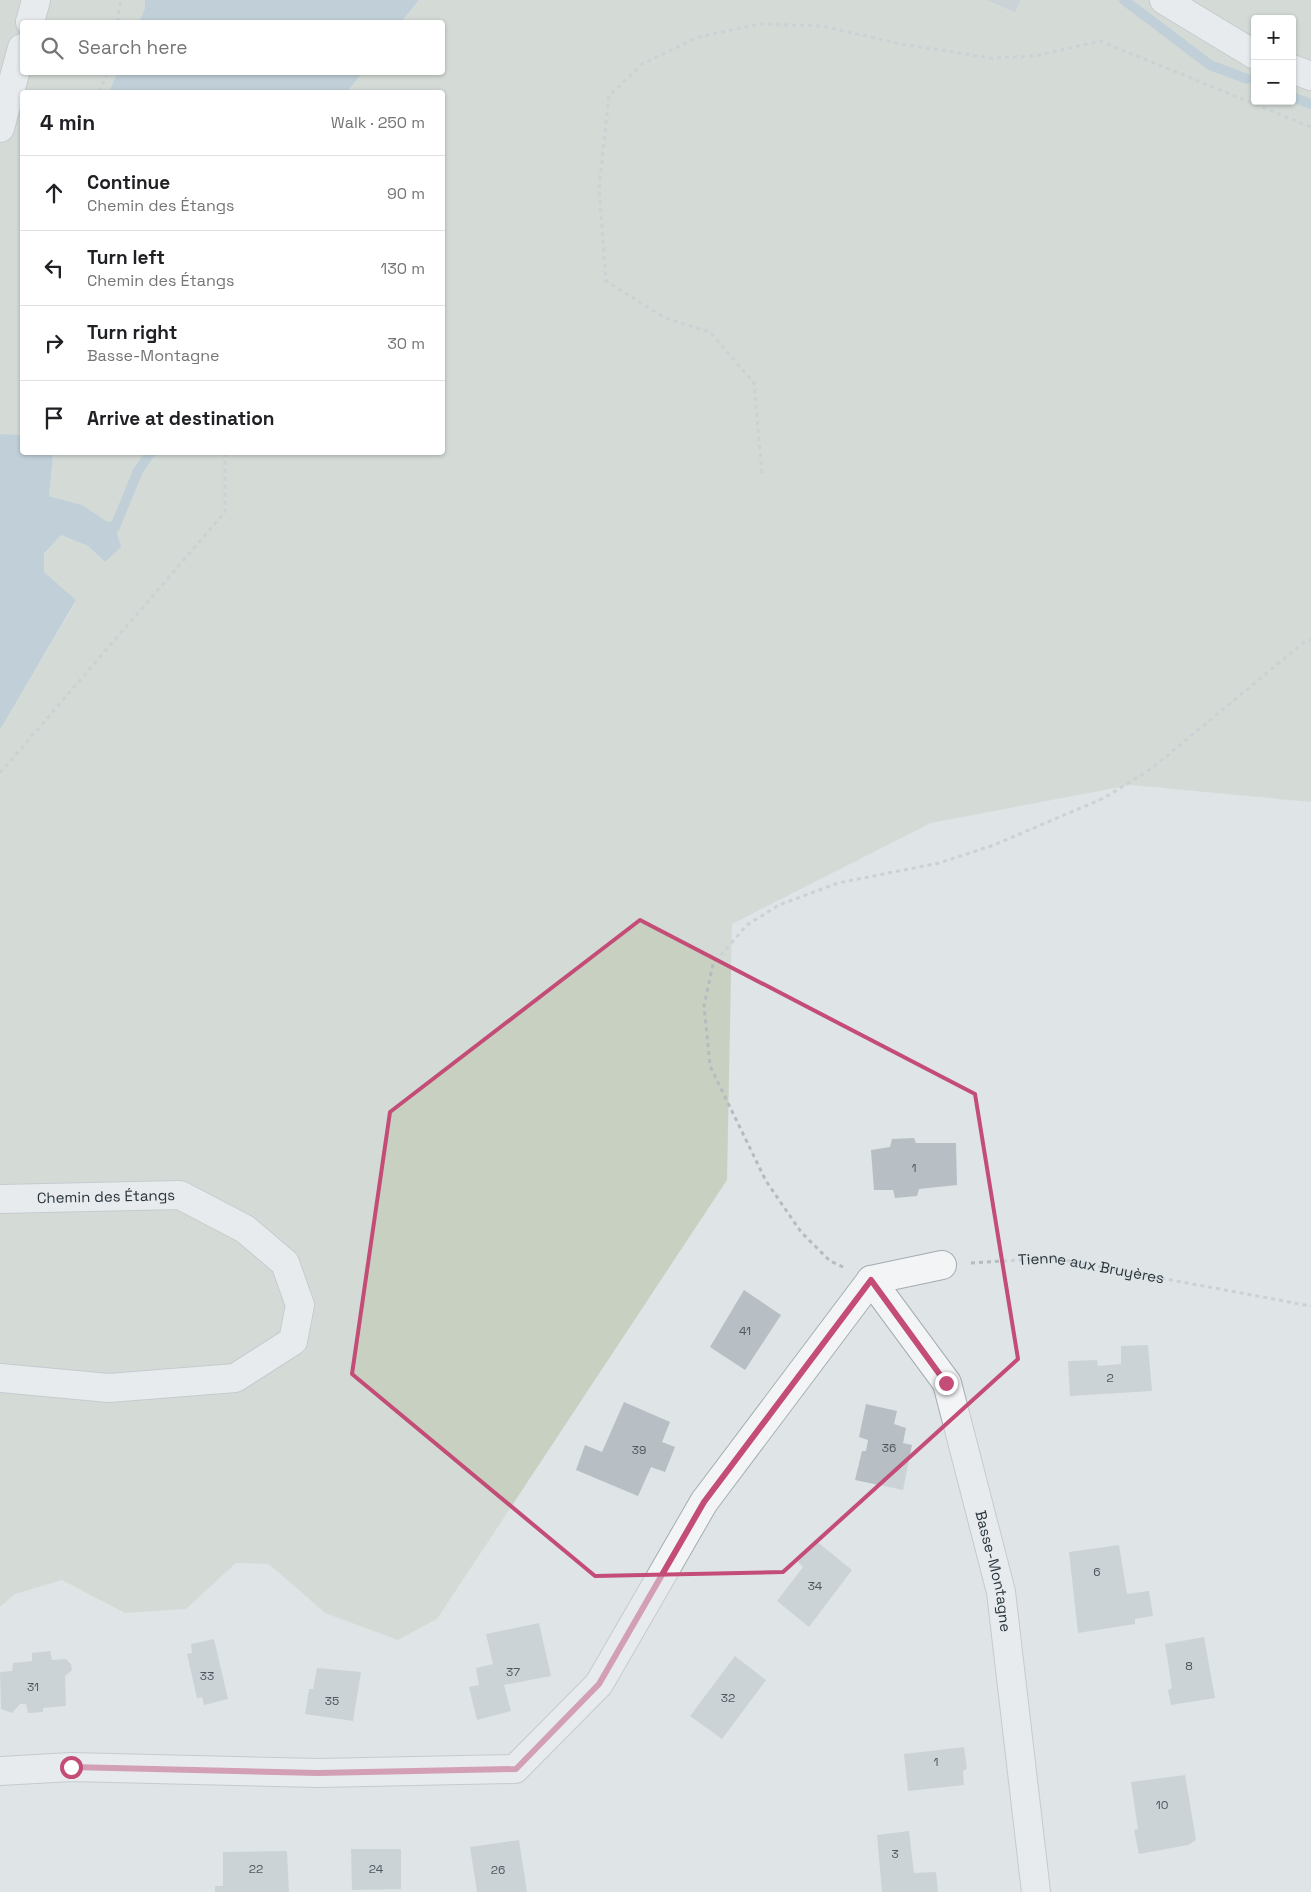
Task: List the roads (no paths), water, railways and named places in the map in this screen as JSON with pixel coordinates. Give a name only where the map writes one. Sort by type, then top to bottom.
[{"type":"street","points":[[31,20],[36,0]]},
{"type":"street","points":[[1164,0],[1251,53]]},
{"type":"street","points":[[0,128],[20,55]]},
{"type":"street","points":[[1296,70],[1311,76]]},
{"type":"street","name":"Chemin des Étangs","points":[[0,1200],[180,1195],[245,1229],[285,1264],[300,1305],[293,1341],[235,1378],[109,1388],[0,1378]]},
{"type":"street","points":[[0,1771],[71,1767],[318,1773],[516,1769],[599,1684],[704,1502],[871,1280],[942,1265]]},
{"type":"street","name":"Basse-Montagne","points":[[871,1280],[946,1383],[1001,1592],[1036,1892]]},
{"type":"water","points":[[145,0],[419,0],[403,20],[140,20],[145,8]]},
{"type":"water","points":[[116,75],[360,75],[349,90],[110,90]]},
{"type":"water","points":[[0,434],[20,435],[20,455],[50,455],[53,457],[49,496],[82,505],[115,527],[121,547],[105,562],[88,546],[61,535],[44,554],[44,572],[76,600],[0,730]]},
{"type":"waterway","points":[[1124,0],[1210,65],[1247,79]]},
{"type":"waterway","points":[[1296,98],[1311,104]]},
{"type":"waterway","points":[[101,526],[115,527],[138,471],[149,455]]}]
